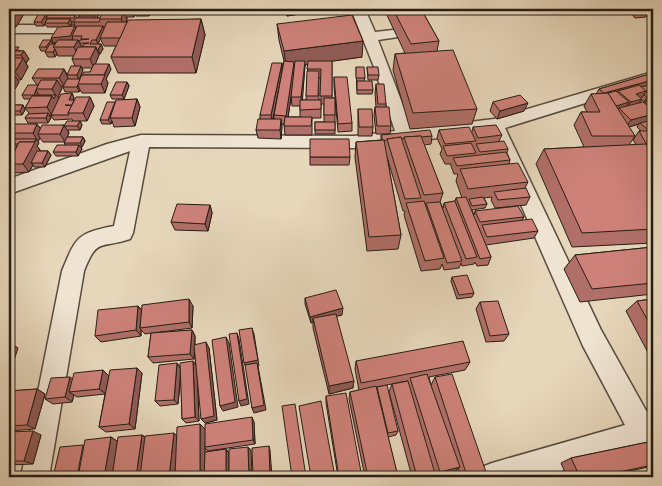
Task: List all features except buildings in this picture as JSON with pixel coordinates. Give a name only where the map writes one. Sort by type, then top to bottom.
[{"type":"street","points":[[358,9],[382,67],[405,135]]},
{"type":"street","points":[[9,29],[101,29]]},
{"type":"street","points":[[370,37],[393,34]]},
{"type":"street","points":[[9,187],[113,149],[142,141],[354,142],[495,125],[653,77]]},
{"type":"street","points":[[492,477],[648,442],[592,338],[495,125]]},
{"type":"street","points":[[35,477],[73,271],[83,244],[95,237],[123,233],[142,141]]}]
